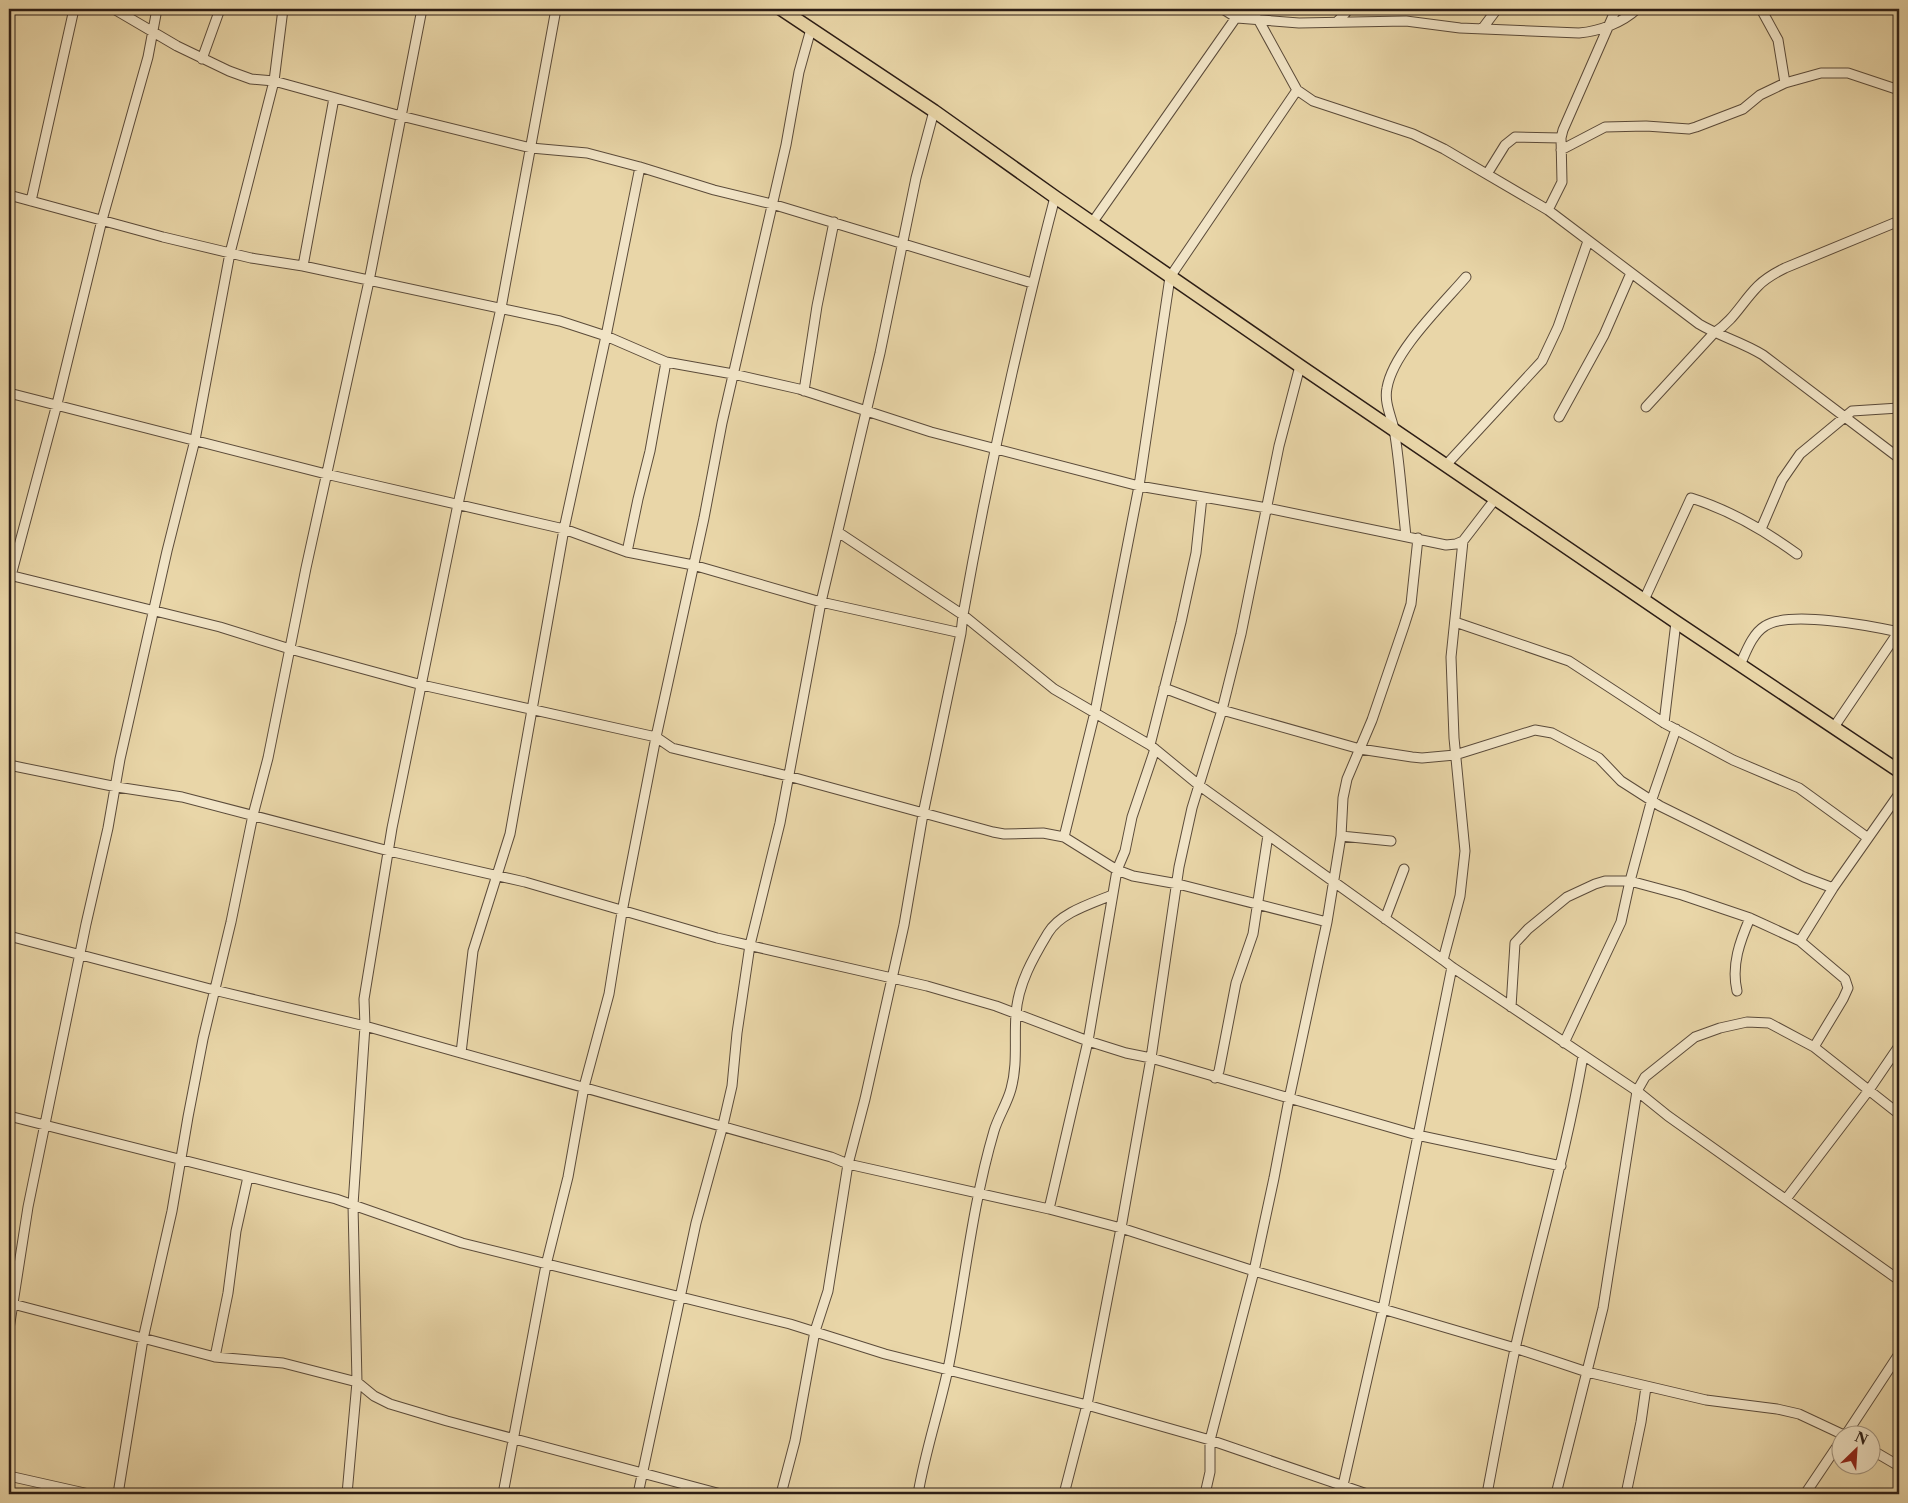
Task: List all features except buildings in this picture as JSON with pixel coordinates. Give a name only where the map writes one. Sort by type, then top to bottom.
[{"type":"main road","points":[[781,9],[934,111],[1054,197],[1446,466],[1899,771]]},
{"type":"street","points":[[31,201],[74,9]]},
{"type":"street","points":[[114,9],[153,33],[202,59],[251,79],[274,81],[401,116],[531,148],[587,153],[834,222],[1032,283]]},
{"type":"street","points":[[157,9],[148,57],[102,220],[57,404],[24,530],[9,578],[154,610],[220,627],[290,649],[422,685],[533,708],[656,737],[672,748],[788,776],[923,814],[1004,834],[1044,833],[1064,837],[1116,870],[1133,876],[1178,884],[1327,922]]},
{"type":"street","points":[[202,59],[220,9]]},
{"type":"street","points":[[9,1328],[11,1303],[28,1207],[117,787],[120,759],[195,440],[230,253],[274,81],[283,9]]},
{"type":"street","points":[[118,1494],[143,1339],[172,1211],[188,1118],[214,990],[231,922],[253,815],[270,750],[326,474],[369,280],[422,9]]},
{"type":"street","points":[[347,1494],[357,1382],[353,1205],[365,1026],[364,999],[392,828],[458,503],[501,308],[556,9]]},
{"type":"street","points":[[1223,9],[1237,18],[1299,23],[1406,21],[1482,29],[1579,33],[1590,32],[1608,26],[1625,18],[1637,9]]},
{"type":"street","points":[[1092,223],[1242,9]]},
{"type":"street","points":[[1337,22],[1349,9]]},
{"type":"street","points":[[1482,29],[1497,9]]},
{"type":"street","points":[[1548,210],[1562,182],[1561,138],[1616,9]]},
{"type":"street","points":[[1761,9],[1778,40],[1785,83]]},
{"type":"street","points":[[1258,19],[1297,90],[1313,101],[1413,134],[1444,149],[1548,210],[1699,324],[1747,345],[1899,458]]},
{"type":"street","points":[[503,1494],[546,1265],[568,1177],[584,1087],[609,994],[622,912],[656,737],[733,374],[786,145],[799,72],[811,29]]},
{"type":"street","points":[[1561,150],[1605,127],[1646,126],[1689,129],[1696,127],[1743,109],[1760,95],[1785,83],[1821,74],[1848,73],[1899,90]]},
{"type":"street","points":[[1064,837],[1095,712],[1140,486],[1170,277],[1297,90]]},
{"type":"street","points":[[303,266],[334,98]]},
{"type":"street","points":[[638,1494],[696,1223],[732,1086],[737,1033],[750,945],[780,823],[821,602],[866,411],[922,155],[934,111]]},
{"type":"street","points":[[1487,174],[1505,145],[1515,137],[1561,138]]},
{"type":"street","points":[[461,1052],[474,951],[510,834],[564,529],[640,167]]},
{"type":"street","points":[[9,195],[251,258],[303,266],[560,321],[606,336],[666,362],[733,374],[804,391],[931,432],[1140,486],[1267,508],[1446,545],[1463,541],[1496,498]]},
{"type":"street","points":[[781,1494],[795,1441],[815,1332],[828,1291],[848,1164],[892,978],[914,874],[923,814],[961,633],[962,615],[995,448],[1032,283],[1054,197]]},
{"type":"street","points":[[1646,408],[1714,332],[1727,324],[1757,287],[1768,277],[1899,220]]},
{"type":"street","points":[[804,391],[817,306],[834,222]]},
{"type":"street","points":[[1446,466],[1542,361],[1558,327],[1588,241]]},
{"type":"street","points":[[1559,417],[1604,335],[1631,273]]},
{"type":"street","points":[[1406,536],[1394,430],[1386,401],[1387,388],[1394,366],[1405,349],[1466,277]]},
{"type":"street","points":[[627,552],[650,451],[666,362]]},
{"type":"street","points":[[1064,1494],[1087,1404],[1121,1228],[1151,1058],[1180,867],[1192,808],[1222,710],[1241,634],[1279,446],[1300,366]]},
{"type":"street","points":[[9,393],[326,474],[564,529],[627,552],[693,565],[821,602],[961,633]]},
{"type":"street","points":[[1761,529],[1777,490],[1800,454],[1852,411],[1899,408]]},
{"type":"street","points":[[1049,1209],[1088,1041],[1116,870],[1125,851],[1132,818],[1152,747],[1196,553],[1202,497]]},
{"type":"street","points":[[1644,600],[1691,498],[1735,515],[1761,529],[1797,554]]},
{"type":"street","points":[[838,532],[962,615],[1054,689],[1152,747],[1200,786],[1452,967],[1637,1091],[1668,1116],[1899,1280]]},
{"type":"street","points":[[1205,1494],[1210,1472],[1210,1440],[1254,1271],[1274,1178],[1288,1098],[1327,922],[1332,881],[1341,836],[1343,798],[1347,779],[1372,720],[1408,611],[1415,577],[1418,538]]},
{"type":"street","points":[[1443,960],[1460,896],[1465,851],[1455,755],[1451,657],[1463,541]]},
{"type":"street","points":[[1740,665],[1754,637],[1765,626],[1775,622],[1808,619],[1866,624],[1899,631],[1834,727]]},
{"type":"street","points":[[1455,622],[1569,661],[1664,723],[1733,760],[1799,788],[1868,838]]},
{"type":"street","points":[[1664,723],[1676,622]]},
{"type":"street","points":[[1164,688],[1222,710],[1360,749],[1422,758],[1455,755],[1535,730],[1542,730],[1552,733],[1599,758],[1622,781],[1660,806],[1804,877],[1833,888]]},
{"type":"street","points":[[1564,1043],[1621,922],[1652,799],[1676,729]]},
{"type":"street","points":[[9,765],[117,787],[182,797],[389,851],[498,876],[622,912],[750,945],[936,988],[996,1006],[1088,1041],[1126,1053],[1151,1058],[1417,1136],[1561,1166]]},
{"type":"street","points":[[1800,941],[1833,888],[1899,794]]},
{"type":"street","points":[[1215,1078],[1219,1071],[1236,983],[1253,934],[1268,835]]},
{"type":"street","points":[[1341,836],[1391,841]]},
{"type":"street","points":[[1385,919],[1404,868]]},
{"type":"street","points":[[1511,1007],[1514,947],[1515,943],[1528,929],[1567,897],[1606,881],[1630,881],[1682,894],[1750,918],[1800,941],[1845,979],[1848,988],[1843,999],[1814,1046]]},
{"type":"street","points":[[918,1494],[924,1457],[947,1371],[978,1193],[994,1129],[1011,1089],[1016,1045],[1016,1014],[1024,978],[1049,931],[1058,922],[1083,906],[1112,895]]},
{"type":"street","points":[[1737,991],[1735,981],[1738,948],[1750,918]]},
{"type":"street","points":[[9,936],[461,1052],[723,1125],[831,1157],[848,1164],[1049,1209],[1121,1228],[1254,1271],[1515,1348],[1587,1372],[1706,1400],[1777,1409],[1799,1414],[1830,1428]]},
{"type":"street","points":[[1341,1491],[1383,1308],[1452,967]]},
{"type":"street","points":[[1556,1494],[1602,1308],[1637,1091],[1645,1077],[1695,1037],[1720,1028],[1747,1022],[1768,1023],[1814,1046],[1899,1114]]},
{"type":"street","points":[[1786,1199],[1869,1090],[1899,1046]]},
{"type":"street","points":[[1487,1494],[1515,1348],[1561,1166],[1583,1056]]},
{"type":"street","points":[[9,1116],[336,1199],[462,1244],[815,1332],[947,1371],[1087,1404],[1210,1440],[1341,1491],[1367,1494]]},
{"type":"street","points":[[215,1356],[228,1293],[236,1231],[248,1177]]},
{"type":"street","points":[[11,1303],[143,1339],[215,1356],[283,1363],[357,1382],[374,1396],[390,1404],[721,1494]]},
{"type":"street","points":[[1852,1426],[1899,1354]]},
{"type":"street","points":[[1626,1494],[1641,1422],[1646,1387]]},
{"type":"street","points":[[1880,1455],[1899,1466]]},
{"type":"street","points":[[1805,1494],[1830,1457]]},
{"type":"street","points":[[9,1476],[89,1494]]}]
